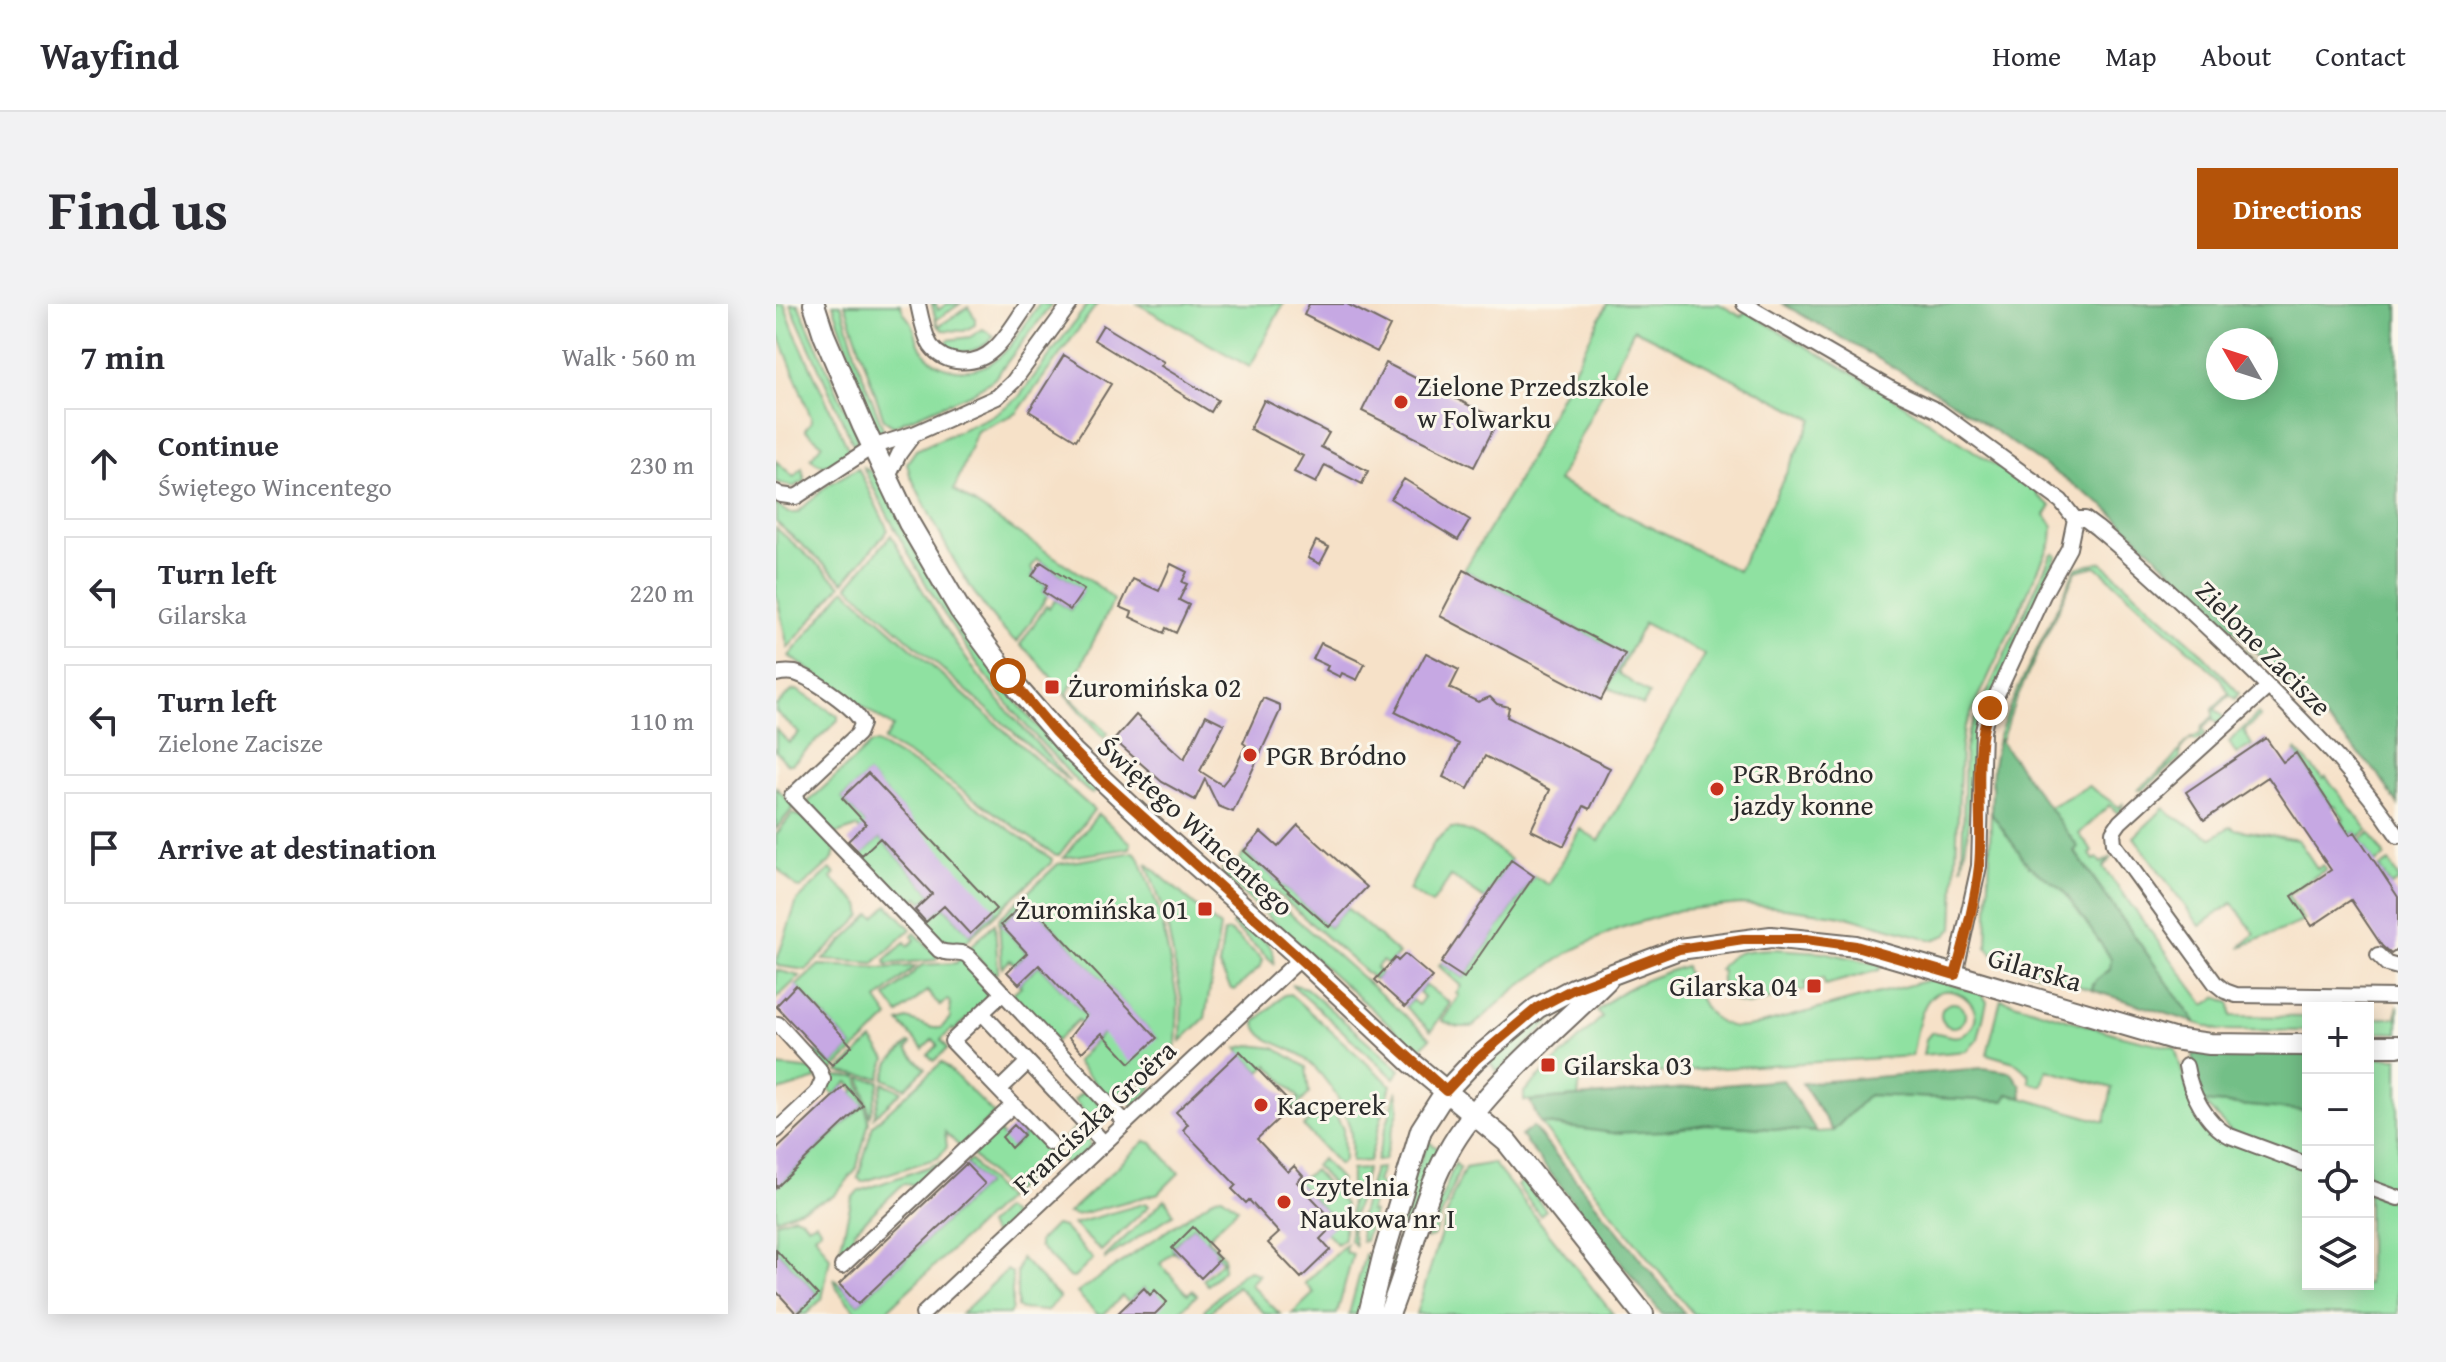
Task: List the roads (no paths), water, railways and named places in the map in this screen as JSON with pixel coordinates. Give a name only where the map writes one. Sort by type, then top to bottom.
[{"type":"street","name":"Świętego Wincentego","points":[[814,304],[872,447],[923,549],[960,610],[1043,719],[1142,817],[1512,1149],[1643,1314]]},
{"type":"street","points":[[918,304],[929,344],[940,356],[968,362],[984,357],[995,349],[1028,304]]},
{"type":"street","points":[[776,492],[796,497],[872,447],[916,433],[1004,392],[1070,304]]},
{"type":"street","name":"Zielone Zacisze","points":[[1744,304],[1889,388],[1946,416],[2061,501],[2075,519],[2089,522],[2160,582],[2268,687],[2357,780],[2398,836]]},
{"type":"street","points":[[887,479],[906,441],[916,433]]},
{"type":"street","points":[[1955,975],[1979,866],[1986,718],[2043,595],[2069,548],[2075,519]]},
{"type":"street","points":[[776,674],[787,672],[803,676],[852,709],[860,717],[862,727],[792,796],[926,937],[944,953],[961,952],[968,956],[1126,1123]]},
{"type":"street","points":[[2268,687],[2120,822],[2113,832],[2114,844],[2215,983],[2225,991],[2236,995],[2398,997]]},
{"type":"street","name":"Gilarska","points":[[1369,1314],[1421,1130],[1446,1091],[1475,1060],[1537,1008],[1573,989],[1679,949],[1771,937],[1856,946],[2173,1039],[2210,1044],[2302,1045]]},
{"type":"street","points":[[2378,955],[2387,964],[2398,967]]},
{"type":"street","name":"Franciszka Groëra","points":[[923,1314],[1301,958]]},
{"type":"street","name":"Gilarska","points":[[1389,1314],[1438,1172],[1450,1147],[1499,1085],[1610,977]]},
{"type":"street","points":[[1003,993],[952,1041],[1050,1143]]},
{"type":"street","points":[[982,1013],[1104,1143]]},
{"type":"street","points":[[776,1131],[817,1093],[823,1081],[818,1068],[778,1024]]},
{"type":"street","points":[[2374,1046],[2398,1046]]},
{"type":"street","points":[[999,1090],[1028,1062]]},
{"type":"street","points":[[2186,1066],[2197,1098],[2222,1132],[2302,1163]]},
{"type":"street","points":[[842,1266],[1013,1105]]},
{"type":"street","points":[[2374,1189],[2398,1198]]},
{"type":"place","name":"Zielone Przedszkole w Folwarku","points":[[1401,402]]},
{"type":"place","name":"Żuromińska 02","points":[[1052,687]]},
{"type":"place","name":"PGR Bródno","points":[[1250,755]]},
{"type":"place","name":"PGR Bródno jazdy konne","points":[[1717,789]]},
{"type":"place","name":"Żuromińska 01","points":[[1205,909]]},
{"type":"place","name":"Gilarska 04","points":[[1814,986]]},
{"type":"place","name":"Gilarska 03","points":[[1548,1065]]},
{"type":"place","name":"Kacperek","points":[[1261,1105]]},
{"type":"place","name":"Czytelnia Naukowa nr I","points":[[1284,1202]]}]
